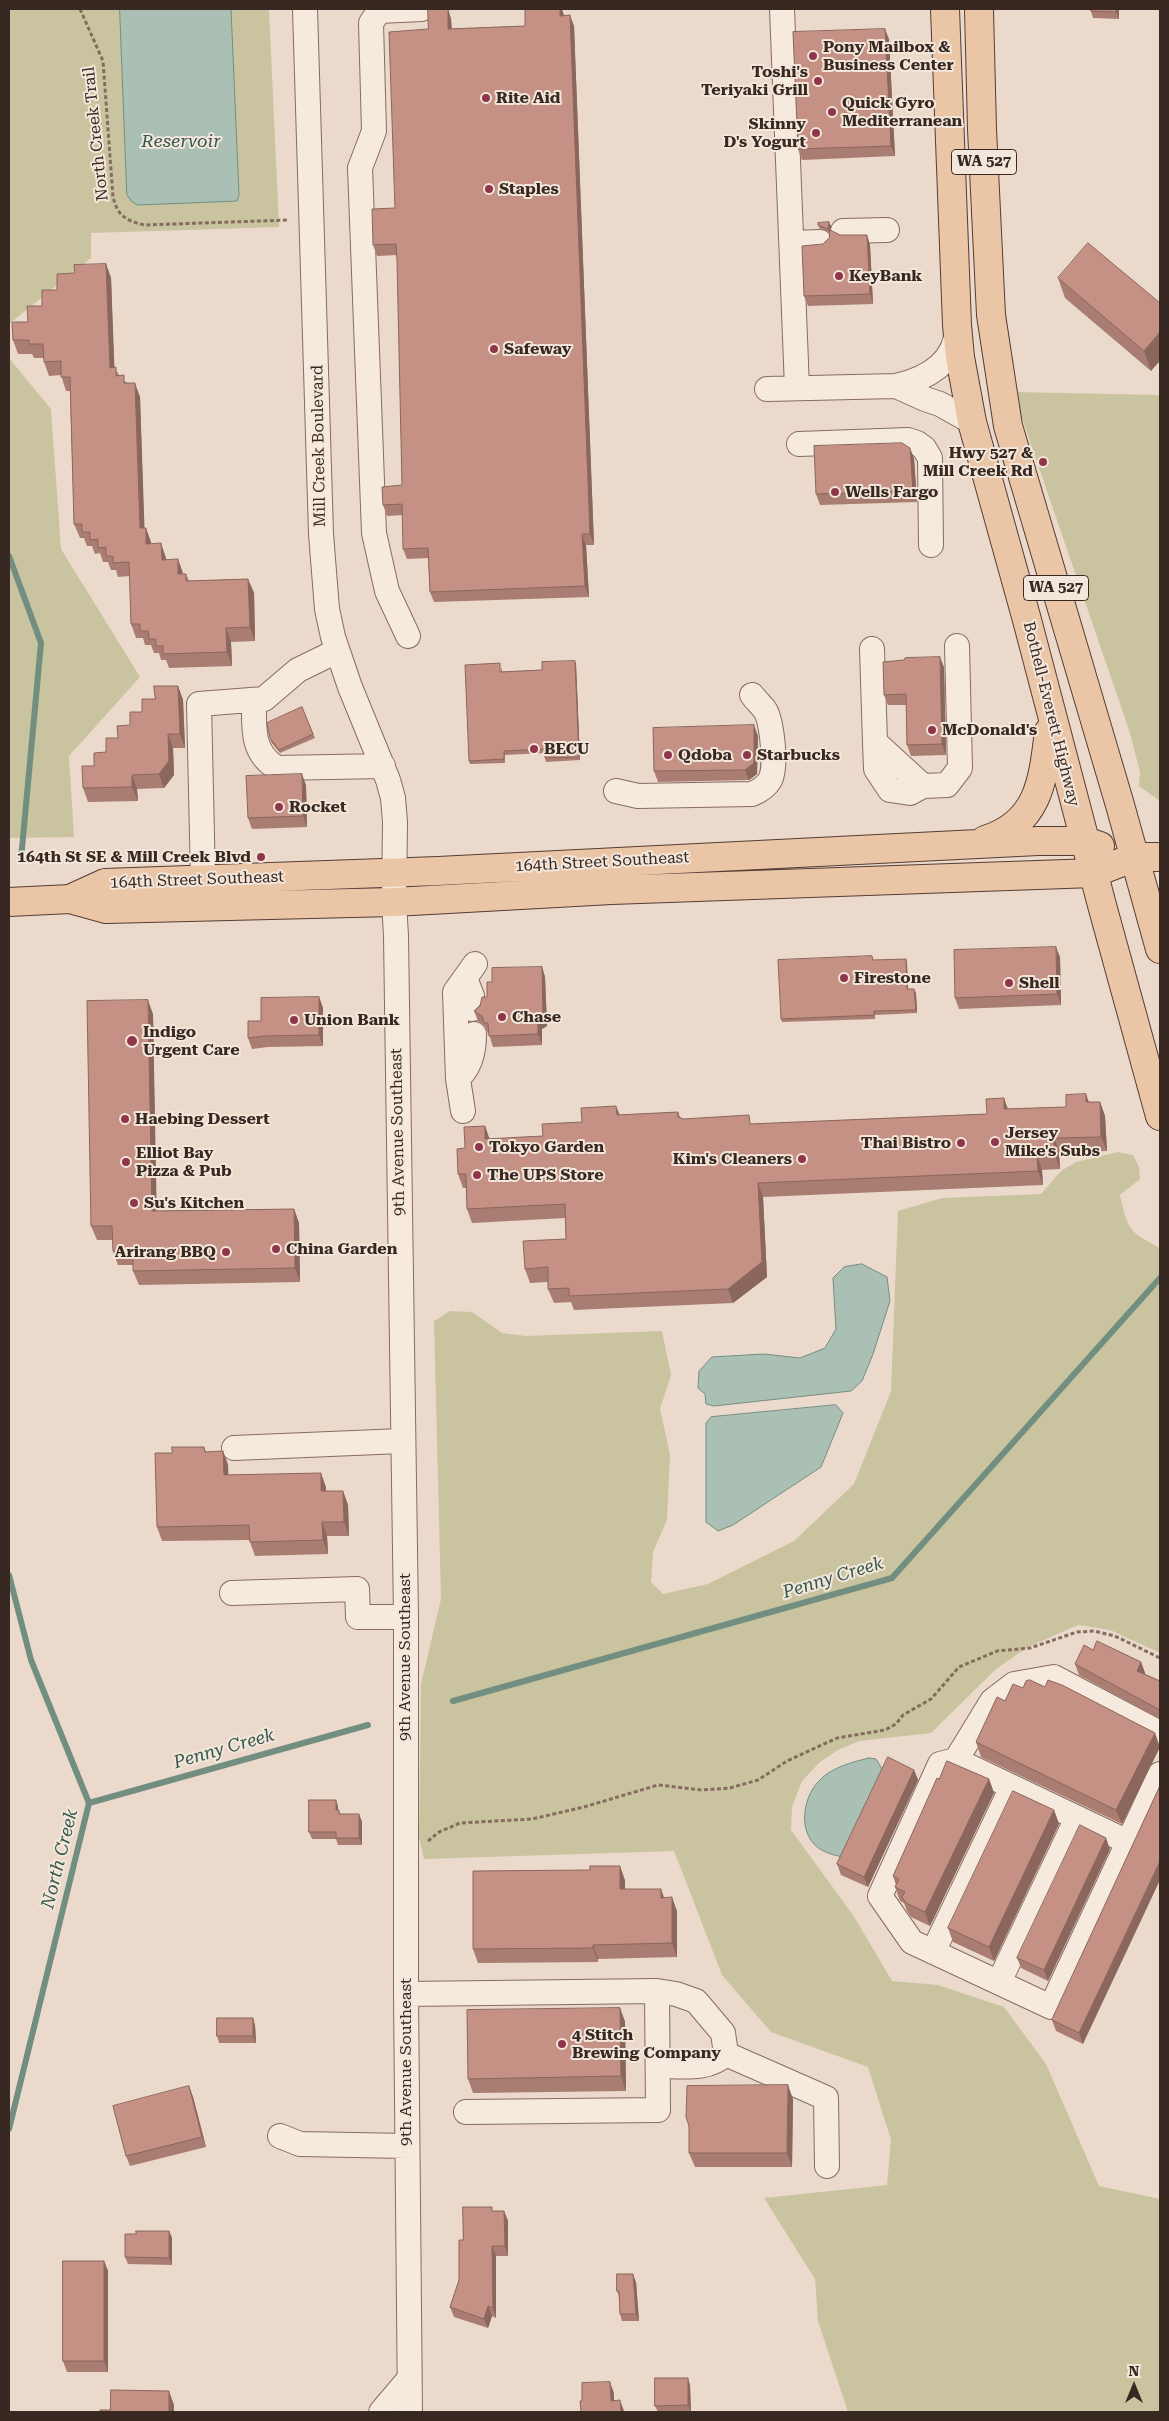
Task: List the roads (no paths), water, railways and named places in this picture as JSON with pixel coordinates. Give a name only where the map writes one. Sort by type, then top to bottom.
[{"type":"main road","name":"Bothell-Everett Highway","points":[[945,9],[957,325],[960,357],[972,422],[1160,1116]]},
{"type":"main road","points":[[963,9],[967,72],[982,129]]},
{"type":"main road","name":"WA 527","points":[[980,9],[982,129],[991,316],[1008,426],[1147,857],[1160,949]]},
{"type":"main road","points":[[960,844],[987,839],[1009,829],[1022,818],[1034,803],[1040,789],[1045,767],[1051,714]]},
{"type":"main road","name":"164th Street Southeast","points":[[70,899],[105,883],[394,872],[960,844],[1085,841],[1147,857]]},
{"type":"main road","name":"164th Street Southeast","points":[[9,902],[70,899],[106,909],[394,902],[611,890],[1094,873],[1147,857]]},
{"type":"street","name":"Mill Creek Boulevard","points":[[305,9],[313,219],[321,534],[328,609],[338,651],[350,687],[383,766],[393,798],[395,822],[394,872]]},
{"type":"street","points":[[408,636],[387,591],[374,533],[360,168],[374,131],[371,24],[379,11],[422,9]]},
{"type":"street","points":[[782,9],[797,388]]},
{"type":"street","points":[[843,236],[887,235]]},
{"type":"street","points":[[792,238],[820,237]]},
{"type":"street","points":[[767,389],[896,386],[912,382],[930,374],[944,363],[957,336],[957,325]]},
{"type":"street","points":[[896,386],[925,400],[940,404],[972,422]]},
{"type":"street","points":[[799,444],[908,440],[917,443],[930,458],[931,546]]},
{"type":"street","points":[[872,649],[875,742],[923,786],[947,785],[960,768],[957,646]]},
{"type":"street","points":[[203,880],[199,704],[264,698],[298,670],[338,651]]},
{"type":"street","points":[[616,791],[638,796],[752,794],[762,789],[770,780],[772,773],[771,726],[765,711],[752,695]]},
{"type":"street","points":[[254,700],[254,737],[265,761],[277,768],[383,766]]},
{"type":"street","name":"9th Avenue Southeast","points":[[394,872],[406,1617],[406,1994],[410,2412]]},
{"type":"street","points":[[463,1111],[458,1079],[455,992],[470,971],[472,1009]]},
{"type":"street","points":[[458,1079],[468,1068],[474,1034]]},
{"type":"street","points":[[234,1448],[402,1441]]},
{"type":"street","points":[[232,1593],[356,1589],[358,1617],[406,1617]]},
{"type":"street","points":[[956,1760],[992,1701],[1014,1684],[1054,1677],[1160,1733]]},
{"type":"street","points":[[1128,1842],[956,1760],[940,1764],[880,1896],[912,1942],[1051,2006],[1160,1774]]},
{"type":"street","points":[[933,1952],[1012,1787]]},
{"type":"street","points":[[999,1982],[1077,1818]]},
{"type":"street","points":[[406,1994],[657,1991],[676,1994],[696,2001],[723,2033],[726,2054]]},
{"type":"street","points":[[466,2112],[658,2110],[657,1991]]},
{"type":"street","points":[[658,2066],[706,2066],[718,2061],[726,2054]]},
{"type":"street","points":[[726,2054],[826,2098],[827,2166]]},
{"type":"street","points":[[280,2136],[300,2144],[407,2146]]},
{"type":"street","points":[[381,2412],[409,2379]]},
{"type":"water","name":"Reservoir","points":[[120,9],[231,9],[239,195],[237,201],[138,205],[132,202],[127,195]]},
{"type":"water","points":[[862,1264],[887,1277],[890,1301],[862,1381],[851,1391],[714,1406],[706,1404],[705,1394],[698,1388],[699,1371],[712,1357],[764,1354],[800,1358],[825,1348],[836,1329],[833,1278],[844,1267]]},
{"type":"water","points":[[836,1405],[843,1413],[821,1467],[733,1525],[718,1531],[706,1522],[706,1423],[711,1417]]},
{"type":"water","points":[[869,1758],[876,1759],[885,1774],[846,1858],[825,1852],[814,1844],[806,1829],[805,1811],[810,1794],[814,1786],[825,1775],[843,1766]]},
{"type":"waterway","name":"North Creek","points":[[9,556],[41,643],[21,859]]},
{"type":"waterway","name":"Penny Creek","points":[[453,1701],[892,1578],[1160,1278]]},
{"type":"waterway","name":"North Creek","points":[[9,1575],[31,1660],[89,1803],[9,2129]]},
{"type":"waterway","name":"Penny Creek","points":[[89,1803],[368,1725]]},
{"type":"place","name":"Pony Mailbox & Business Center","points":[[813,56]]},
{"type":"place","name":"Toshi's Teriyaki Grill","points":[[818,81]]},
{"type":"place","name":"Rite Aid","points":[[486,98]]},
{"type":"place","name":"Quick Gyro Mediterranean","points":[[832,112]]},
{"type":"place","name":"Skinny D's Yogurt","points":[[816,133]]},
{"type":"place","name":"Staples","points":[[489,189]]},
{"type":"place","name":"KeyBank","points":[[839,276]]},
{"type":"place","name":"Safeway","points":[[494,349]]},
{"type":"place","name":"Hwy 527 & Mill Creek Rd","points":[[1043,462]]},
{"type":"place","name":"Wells Fargo","points":[[835,492]]},
{"type":"place","name":"McDonald's","points":[[932,730]]},
{"type":"place","name":"BECU","points":[[534,749]]},
{"type":"place","name":"Qdoba","points":[[668,755]]},
{"type":"place","name":"Starbucks","points":[[747,755]]},
{"type":"place","name":"Rocket","points":[[279,807]]},
{"type":"place","name":"164th St SE & Mill Creek Blvd","points":[[261,857]]},
{"type":"place","name":"Firestone","points":[[844,978]]},
{"type":"place","name":"Shell","points":[[1009,983]]},
{"type":"place","name":"Chase","points":[[502,1017]]},
{"type":"place","name":"Union Bank","points":[[294,1020]]},
{"type":"place","name":"Indigo Urgent Care","points":[[132,1041]]},
{"type":"place","name":"Haebing Dessert","points":[[125,1119]]},
{"type":"place","name":"Jersey Mike's Subs","points":[[995,1142]]},
{"type":"place","name":"Thai Bistro","points":[[961,1143]]},
{"type":"place","name":"Tokyo Garden","points":[[479,1147]]},
{"type":"place","name":"Kim's Cleaners","points":[[802,1159]]},
{"type":"place","name":"Elliot Bay Pizza & Pub","points":[[126,1162]]},
{"type":"place","name":"The UPS Store","points":[[477,1175]]},
{"type":"place","name":"Su's Kitchen","points":[[134,1203]]},
{"type":"place","name":"China Garden","points":[[276,1249]]},
{"type":"place","name":"Arirang BBQ","points":[[226,1252]]},
{"type":"place","name":"4 Stitch Brewing Company","points":[[562,2044]]}]
